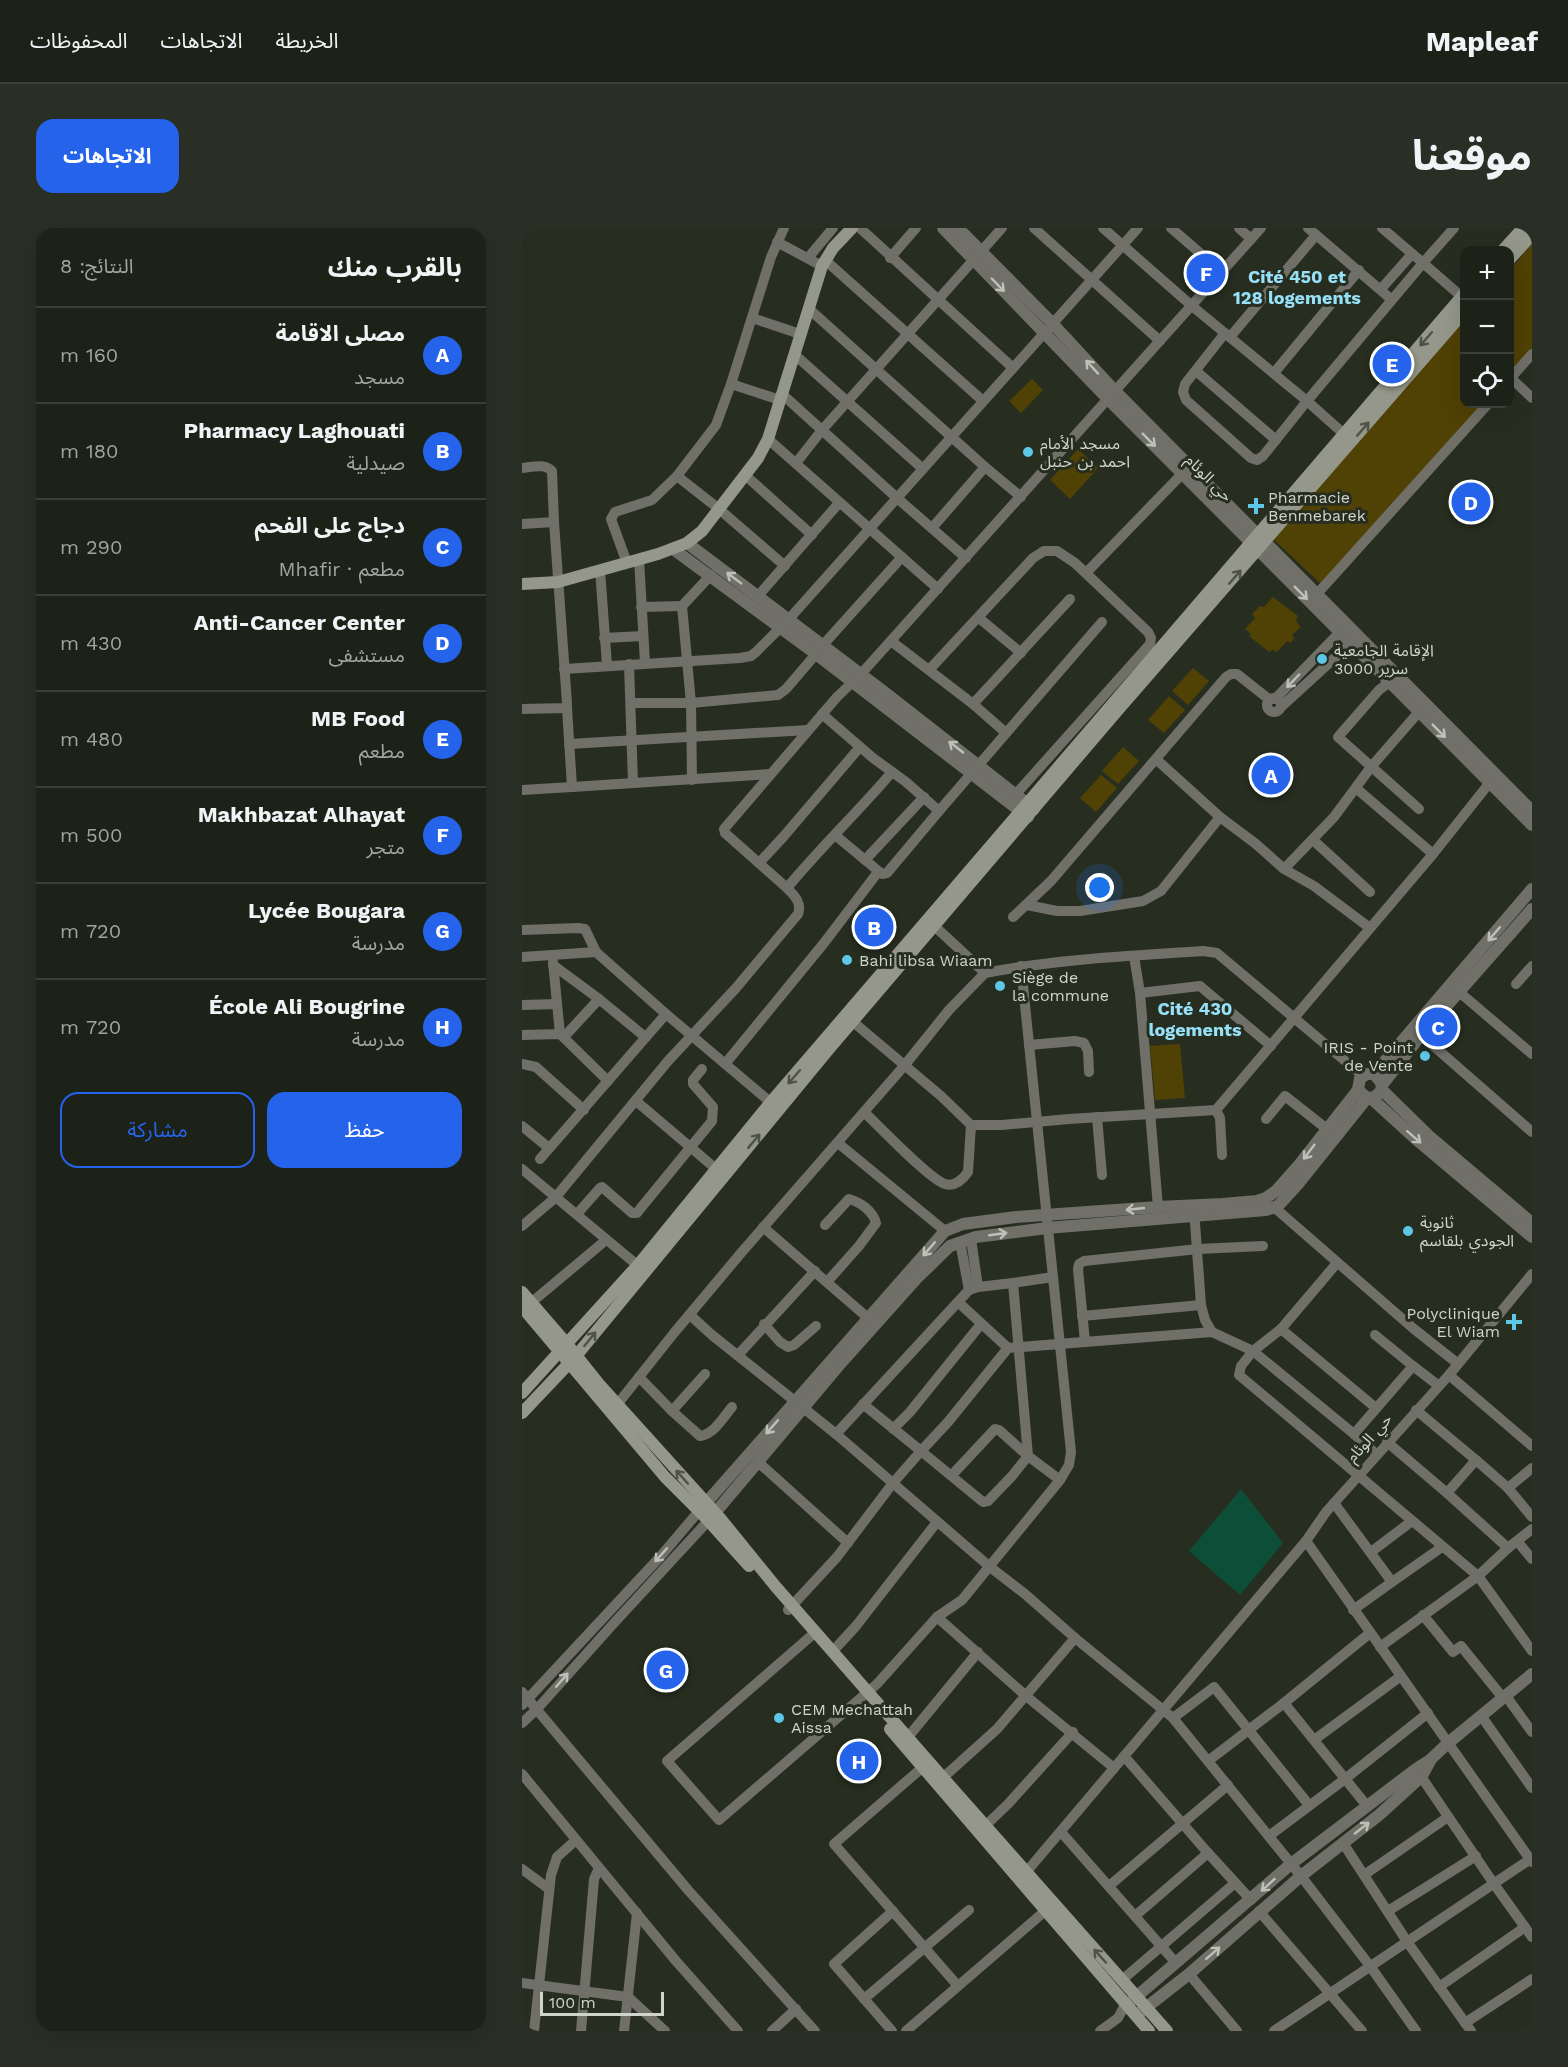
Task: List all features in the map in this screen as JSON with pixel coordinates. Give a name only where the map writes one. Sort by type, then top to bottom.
[{"type":"main road","points":[[522,584],[558,582],[633,561],[687,543],[702,531],[758,458],[768,439],[823,263],[852,228]]},
{"type":"main road","points":[[1507,246],[1523,228]]},
{"type":"main road","points":[[1514,255],[1532,235]]},
{"type":"main road","points":[[1258,542],[1344,434],[1460,299]]},
{"type":"main road","points":[[522,1413],[573,1360],[641,1268],[1114,708],[1258,542],[1460,316]]},
{"type":"main road","points":[[522,1393],[641,1268]]},
{"type":"main road","points":[[522,1292],[527,1305],[614,1408],[791,1608],[833,1651],[923,1767],[985,1826],[1045,1911],[1149,2031]]},
{"type":"main road","points":[[791,1608],[811,1636],[908,1737],[940,1781],[1023,1877],[1122,1980],[1167,2031]]},
{"type":"street","points":[[645,663],[642,607],[633,561],[611,519],[615,512],[652,500],[677,476],[716,425],[777,242],[784,228]]},
{"type":"street","points":[[808,258],[833,228]]},
{"type":"street","points":[[860,228],[890,258],[1013,368]]},
{"type":"street","points":[[890,258],[916,228]]},
{"type":"street","name":"حي الوئام","points":[[943,228],[977,256],[1048,328],[1182,474],[1317,594],[1394,679],[1493,778],[1532,811]]},
{"type":"street","name":"حي الوئام","points":[[958,228],[977,256]]},
{"type":"street","points":[[796,463],[822,430],[1002,228]]},
{"type":"street","points":[[1034,228],[1160,341]]},
{"type":"street","points":[[1103,228],[1344,434]]},
{"type":"street","points":[[564,669],[750,656],[785,623],[1138,228]]},
{"type":"street","points":[[1171,228],[1222,272]]},
{"type":"street","points":[[1239,228],[1251,239]]},
{"type":"street","points":[[522,1226],[555,1198],[798,914],[799,902],[787,888],[725,833],[724,829],[822,714],[938,589],[1261,228]]},
{"type":"street","points":[[1382,228],[1460,294]]},
{"type":"street","points":[[1391,299],[1312,231],[1185,384],[1186,400],[1251,458],[1257,460],[1276,441],[1391,299],[1454,228]]},
{"type":"street","points":[[777,242],[823,263],[908,333],[983,401]]},
{"type":"street","points":[[1381,289],[1412,254]]},
{"type":"street","points":[[1274,373],[1359,270]]},
{"type":"street","points":[[808,308],[1021,497]]},
{"type":"street","points":[[752,318],[800,334]]},
{"type":"street","points":[[794,354],[923,470]]},
{"type":"street","points":[[1514,374],[1532,354]]},
{"type":"street","points":[[1196,371],[1276,441]]},
{"type":"street","points":[[1514,382],[1532,398]]},
{"type":"street","points":[[731,384],[781,397],[822,430],[966,558]]},
{"type":"street","name":"حي الوئام","points":[[1111,395],[1258,542],[1340,632],[1394,679]]},
{"type":"street","points":[[1317,594],[1484,408]]},
{"type":"street","points":[[768,439],[938,589]]},
{"type":"street","points":[[522,468],[544,466],[549,467],[552,471],[572,787]]},
{"type":"street","points":[[932,528],[985,467]]},
{"type":"street","points":[[1086,573],[1182,474]]},
{"type":"street","points":[[745,475],[812,535]]},
{"type":"street","points":[[677,476],[719,509],[785,567]]},
{"type":"street","points":[[758,596],[839,503]]},
{"type":"street","points":[[522,524],[554,522]]},
{"type":"street","points":[[687,543],[758,596],[785,623]]},
{"type":"street","points":[[673,549],[785,623],[1028,810]]},
{"type":"street","points":[[929,670],[1033,558],[1044,551],[1057,551],[1076,563],[1148,632],[1151,638],[1150,644],[1016,794]]},
{"type":"street","points":[[631,703],[691,703],[778,695],[786,689],[902,557]]},
{"type":"street","points":[[600,570],[607,665]]},
{"type":"street","points":[[642,607],[682,606],[711,575]]},
{"type":"street","points":[[973,704],[1071,599]]},
{"type":"street","points":[[682,606],[691,703],[692,780]]},
{"type":"street","points":[[979,618],[1021,653]]},
{"type":"street","points":[[835,835],[878,872],[887,873],[1102,622]]},
{"type":"street","points":[[1275,702],[1340,632]]},
{"type":"street","points":[[604,638],[643,636]]},
{"type":"street","points":[[891,641],[973,704],[1006,733]]},
{"type":"street","points":[[1275,702],[1352,643]]},
{"type":"street","points":[[629,664],[633,783]]},
{"type":"street","points":[[1013,917],[1051,881],[1226,677],[1237,674],[1275,702]]},
{"type":"street","points":[[1394,679],[1379,690],[1338,737],[1419,809]]},
{"type":"street","points":[[522,710],[567,708]]},
{"type":"street","points":[[1284,869],[1313,840],[1357,789],[1371,767],[1423,708]]},
{"type":"street","points":[[822,714],[939,811]]},
{"type":"street","points":[[569,744],[808,730]]},
{"type":"street","points":[[759,862],[860,747]]},
{"type":"street","points":[[1157,760],[1284,869],[1314,886],[1370,928]]},
{"type":"street","points":[[975,769],[1016,794],[1028,810]]},
{"type":"street","points":[[787,888],[892,772]]},
{"type":"street","points":[[522,790],[771,774]]},
{"type":"street","points":[[850,1019],[941,1096],[971,1125],[1002,1125],[1216,1110],[1433,854],[1493,778]]},
{"type":"street","name":"حي الوئام","points":[[1493,778],[1532,825]]},
{"type":"street","points":[[1357,789],[1433,854]]},
{"type":"street","points":[[865,860],[924,797]]},
{"type":"street","points":[[1027,905],[1057,911],[1080,911],[1143,901],[1161,891],[1221,817]]},
{"type":"street","points":[[1313,840],[1370,892]]},
{"type":"street","points":[[725,1064],[824,943],[878,872]]},
{"type":"street","points":[[1532,890],[1368,1075],[1358,1082],[1365,1095],[1532,1237]]},
{"type":"street","points":[[522,1723],[614,1623],[799,1405],[917,1278],[951,1246],[1047,1222],[1158,1207],[1194,1211],[1266,1198],[1276,1191],[1299,1165],[1326,1128],[1365,1095],[1378,1095],[1421,1035],[1531,912]]},
{"type":"street","points":[[931,923],[985,973]]},
{"type":"street","points":[[522,930],[585,929],[596,952],[776,1106]]},
{"type":"street","points":[[614,1408],[764,1227],[904,1066],[948,1010],[985,973],[1022,966],[1134,956],[1203,951],[1217,953],[1293,1018],[1368,1075],[1380,1078],[1382,1088],[1430,1136],[1532,1223]]},
{"type":"street","points":[[522,957],[552,960],[596,952]]},
{"type":"street","points":[[1134,956],[1140,993],[1158,1207]]},
{"type":"street","points":[[552,960],[645,1036]]},
{"type":"street","points":[[552,960],[562,1035],[608,1081]]},
{"type":"street","points":[[811,1636],[667,1761],[719,1820],[865,1694],[889,1672],[937,1617],[962,1600],[1060,1480],[1069,1465],[1071,1452],[1022,966]]},
{"type":"street","points":[[1516,984],[1532,966]]},
{"type":"street","points":[[1140,993],[1200,986],[1271,1046]]},
{"type":"street","points":[[1458,991],[1532,1054]]},
{"type":"street","points":[[522,1035],[562,1035],[600,999]]},
{"type":"street","points":[[522,1005],[557,1004]]},
{"type":"street","points":[[540,1159],[666,1014]]},
{"type":"street","points":[[1421,1035],[1532,1132]]},
{"type":"street","points":[[1029,1045],[1075,1041],[1084,1043],[1088,1051],[1089,1072]]},
{"type":"street","points":[[522,1064],[536,1067],[584,1110]]},
{"type":"street","points":[[577,1214],[602,1187],[626,1210],[637,1213],[712,1121],[714,1112],[711,1103],[693,1084],[693,1080],[702,1070]]},
{"type":"street","points":[[815,2031],[688,1890],[537,1709],[524,1699],[660,1557],[759,1462],[823,1371],[945,1231],[963,1224],[986,1220],[1047,1222],[1194,1211],[1275,1208],[1337,1137],[1365,1095]]},
{"type":"street","points":[[1266,1119],[1285,1096],[1337,1137]]},
{"type":"street","points":[[636,1101],[721,1173]]},
{"type":"street","points":[[1216,1110],[1220,1118],[1222,1155]]},
{"type":"street","points":[[864,1112],[928,1173],[945,1184],[957,1183],[968,1172],[971,1125]]},
{"type":"street","points":[[1096,1117],[1102,1175]]},
{"type":"street","points":[[522,1125],[549,1148]]},
{"type":"street","points":[[838,1143],[945,1231]]},
{"type":"street","points":[[522,1169],[641,1268]]},
{"type":"street","points":[[825,1225],[849,1199],[853,1199],[868,1210],[874,1216],[876,1223],[827,1282]]},
{"type":"street","points":[[1275,1208],[1413,1329],[1457,1363]]},
{"type":"street","points":[[1194,1211],[1201,1305],[1205,1320],[1212,1332]]},
{"type":"street","points":[[764,1227],[868,1318]]},
{"type":"street","points":[[527,1305],[606,1240]]},
{"type":"street","points":[[966,1241],[974,1288]]},
{"type":"street","points":[[1085,1342],[1078,1269],[1079,1264],[1084,1261],[1198,1249],[1263,1246]]},
{"type":"street","points":[[1337,1263],[1281,1329],[1253,1351],[1241,1366],[1239,1375],[1478,1575],[1532,1651]]},
{"type":"street","points":[[738,1355],[815,1271]]},
{"type":"street","name":"حي الوئام","points":[[1023,1877],[1306,1540],[1317,1522],[1449,1375],[1532,1274]]},
{"type":"street","points":[[836,1434],[958,1302],[974,1288],[1053,1277]]},
{"type":"street","points":[[863,1404],[983,1502],[988,1501],[1028,1456],[1013,1348],[1013,1283]]},
{"type":"street","points":[[958,1302],[981,1324],[1013,1348],[1212,1332],[1253,1351],[1377,1455]]},
{"type":"street","points":[[1082,1316],[1201,1305]]},
{"type":"street","points":[[690,1315],[836,1434],[990,1568],[1025,1593],[1173,1718],[1301,1876],[1416,2031]]},
{"type":"street","points":[[764,1324],[780,1342],[788,1347],[794,1345],[816,1326]]},
{"type":"street","points":[[893,1429],[910,1412],[981,1324]]},
{"type":"street","points":[[1281,1329],[1376,1408]]},
{"type":"street","points":[[1375,1335],[1439,1386]]},
{"type":"street","points":[[791,1608],[848,1543],[893,1483],[1013,1348]]},
{"type":"street","points":[[1354,1434],[1413,1366]]},
{"type":"street","points":[[672,1411],[705,1374]]},
{"type":"street","points":[[1449,1375],[1532,1446]]},
{"type":"street","points":[[639,1377],[700,1436],[707,1435],[714,1429],[732,1407]]},
{"type":"street","points":[[1416,1410],[1508,1488],[1532,1516]]},
{"type":"street","points":[[952,1475],[995,1429],[1060,1480]]},
{"type":"street","points":[[1387,1442],[1508,1548]]},
{"type":"street","points":[[1447,1493],[1476,1460]]},
{"type":"street","points":[[759,1462],[848,1543]]},
{"type":"street","points":[[1508,1488],[1532,1468]]},
{"type":"street","points":[[1334,1503],[1392,1582]]},
{"type":"street","points":[[1371,1552],[1412,1521]]},
{"type":"street","points":[[833,1651],[856,1626],[937,1522]]},
{"type":"street","points":[[1380,1647],[1478,1575],[1532,1529]]},
{"type":"street","points":[[1274,2031],[1531,1860],[1353,1610],[1306,1540]]},
{"type":"street","points":[[1517,1540],[1532,1559]]},
{"type":"street","points":[[1353,1610],[1442,1547]]},
{"type":"street","points":[[1423,1615],[1453,1652],[1461,1646],[1532,1732]]},
{"type":"street","points":[[937,1617],[1026,1696],[1073,1732],[1114,1768]]},
{"type":"street","points":[[1208,1761],[1370,1633]]},
{"type":"street","points":[[940,1781],[997,1729],[1076,1638]]},
{"type":"street","points":[[908,1737],[978,1652]]},
{"type":"street","points":[[1100,2031],[1118,2018],[1125,2005],[1176,1963],[1255,1905],[1301,1876],[1379,1815],[1448,1743],[1532,1674]]},
{"type":"street","points":[[1314,1740],[1401,1676]]},
{"type":"street","points":[[1173,1718],[1214,1687],[1309,1805]]},
{"type":"street","points":[[1284,1703],[1367,1806]]},
{"type":"street","points":[[1269,1836],[1428,1713]]},
{"type":"street","points":[[1482,1717],[1532,1788]]},
{"type":"street","points":[[985,1826],[1073,1732]]},
{"type":"street","points":[[1124,1756],[1255,1905],[1330,1993],[1358,2030]]},
{"type":"street","points":[[923,1767],[834,1844],[958,1986]]},
{"type":"street","points":[[1118,2018],[1135,2017],[1189,1974],[1291,1864],[1367,1806],[1419,1772]]},
{"type":"street","points":[[1419,1772],[1532,1937]]},
{"type":"street","points":[[522,1774],[733,2029]]},
{"type":"street","points":[[1108,1886],[1228,1785]]},
{"type":"street","points":[[1364,1875],[1448,1817]]},
{"type":"street","points":[[1061,1832],[1176,1963]]},
{"type":"street","points":[[534,2031],[551,1875],[557,1857],[576,1840]]},
{"type":"street","points":[[1343,1843],[1408,1942],[1468,2027],[1532,1979]]},
{"type":"street","points":[[1135,1916],[1208,1853]]},
{"type":"street","points":[[1388,1911],[1476,1856]]},
{"type":"street","points":[[581,2031],[594,1879],[599,1868]]},
{"type":"street","points":[[522,1869],[549,1889]]},
{"type":"street","points":[[1122,1980],[1235,1884]]},
{"type":"street","points":[[864,1999],[969,1910]]},
{"type":"street","points":[[892,2031],[834,1964],[893,1911]]},
{"type":"street","points":[[906,2031],[1045,1911]]},
{"type":"street","points":[[624,2031],[637,1913]]},
{"type":"street","points":[[1439,1987],[1525,1927]]},
{"type":"street","points":[[1189,1974],[1237,2031]]},
{"type":"street","points":[[522,1983],[628,1997],[665,2031]]},
{"type":"street","points":[[772,2031],[796,2009]]},
{"type":"shaded area","points":[[1532,244],[1532,355],[1514,375],[1514,300],[1514,265]]},
{"type":"shaded area","points":[[1460,324],[1460,408],[1483,408],[1321,584],[1271,537]]},
{"type":"shaded area","points":[[1032,379],[1043,390],[1021,413],[1009,401]]},
{"type":"shaded area","points":[[1078,449],[1098,468],[1070,499],[1050,480]]},
{"type":"shaded area","points":[[1273,597],[1298,616],[1296,621],[1301,627],[1292,635],[1294,638],[1291,643],[1287,641],[1277,652],[1272,650],[1269,652],[1249,636],[1251,634],[1245,629],[1255,618],[1252,614],[1260,606],[1264,607]]},
{"type":"shaded area","points":[[1193,668],[1209,681],[1188,705],[1172,691]]},
{"type":"shaded area","points":[[1169,696],[1185,710],[1164,733],[1148,720]]},
{"type":"shaded area","points":[[1123,747],[1139,761],[1118,784],[1102,771]]},
{"type":"shaded area","points":[[1101,775],[1117,788],[1096,812],[1080,798]]},
{"type":"shaded area","points":[[1180,1044],[1185,1098],[1155,1100],[1150,1046]]},
{"type":"shaded area","points":[[1241,1489],[1283,1543],[1240,1595],[1189,1551]]},
{"type":"place","name":"Makhbazat Alhayat","points":[[1206,273]]},
{"type":"place","name":"MB Food","points":[[1392,364]]},
{"type":"place","name":"مسجد الأمام احمد بن حنبل","points":[[1028,452]]},
{"type":"place","name":"Anti-Cancer Center","points":[[1471,502]]},
{"type":"place","name":"Pharmacie Benmebarek","points":[[1256,506]]},
{"type":"place","name":"الإقامة الجامعية 3000 سرير","points":[[1322,659]]},
{"type":"place","name":"مصلى الاقامة","points":[[1271,775]]},
{"type":"place","name":"Pharmacy Laghouati","points":[[874,927]]},
{"type":"place","name":"Bahi libsa Wiaam","points":[[847,960]]},
{"type":"place","name":"Siège de la commune","points":[[1000,986]]},
{"type":"place","name":"دجاج على الفحم","points":[[1438,1027]]},
{"type":"place","name":"IRIS - Point de Vente","points":[[1425,1056]]},
{"type":"place","name":"ثانوية الجودي بلقاسم","points":[[1408,1231]]},
{"type":"place","name":"Polyclinique El Wiam","points":[[1514,1322]]},
{"type":"place","name":"Lycée Bougara","points":[[666,1670]]},
{"type":"place","name":"CEM Mechattah Aissa","points":[[779,1718]]},
{"type":"place","name":"École Ali Bougrine","points":[[859,1761]]},
{"type":"district","name":"Cité 450 et 128 logements","points":[[1297,286]]},
{"type":"district","name":"Cité 430 logements","points":[[1195,1018]]}]
